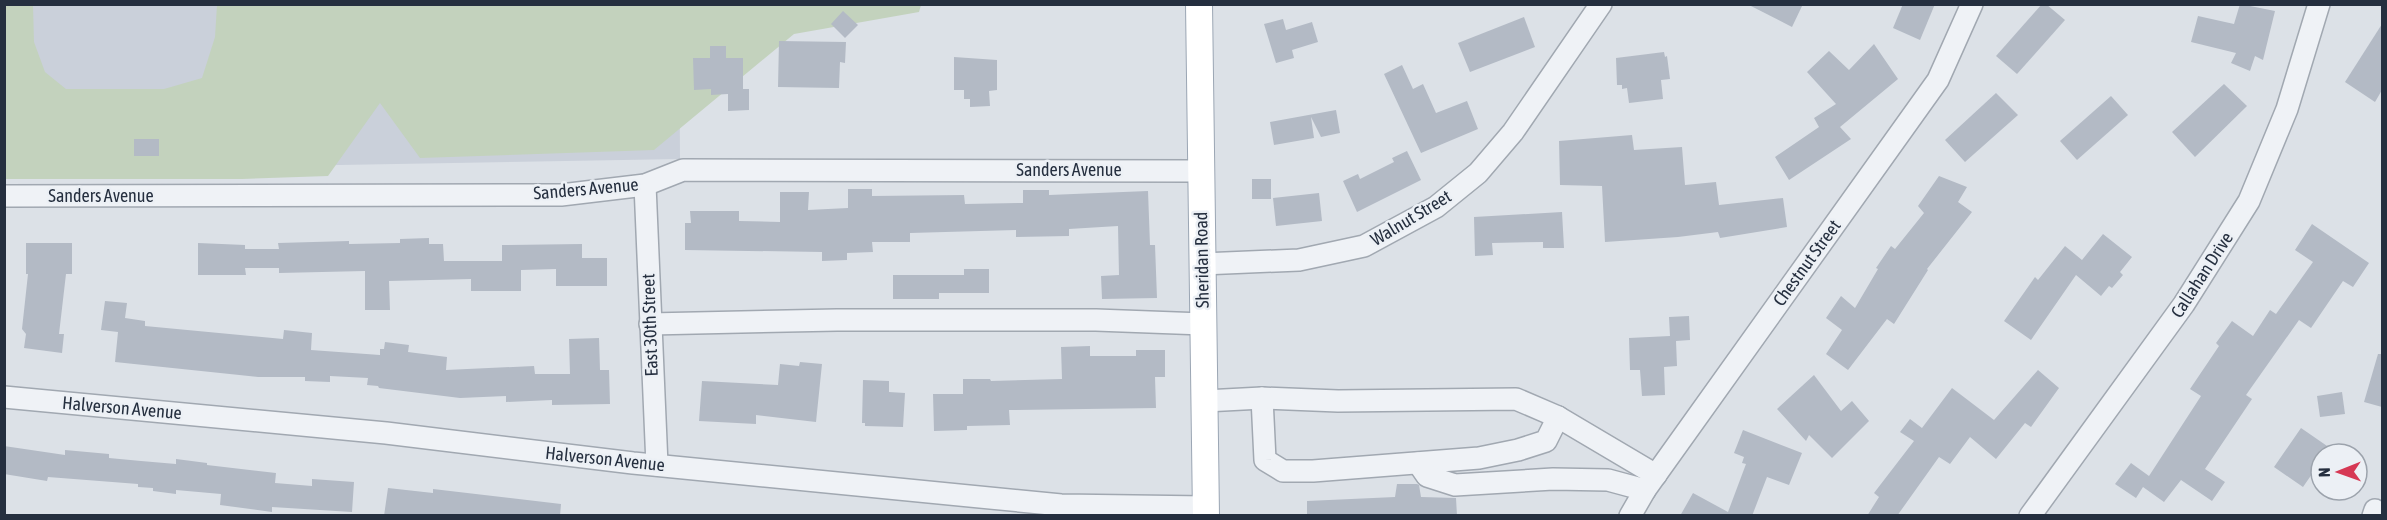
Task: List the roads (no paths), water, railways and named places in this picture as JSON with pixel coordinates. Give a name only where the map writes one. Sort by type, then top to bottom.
[{"type":"main road","name":"Sheridan Road","points":[[1199,4],[1206,511]]},
{"type":"street","name":"Walnut Street","points":[[1202,264],[1299,260],[1364,246],[1436,207],[1478,173],[1513,132],[1601,4]]},
{"type":"street","name":"Chestnut Street","points":[[1630,516],[1651,483],[1938,80],[1972,4]]},
{"type":"street","name":"Callahan Drive","points":[[2030,516],[2184,304],[2249,201],[2287,109],[2319,4]]},
{"type":"street","name":"Sanders Avenue","points":[[4,196],[561,195],[645,185],[682,170],[1201,171]]},
{"type":"street","name":"East 30th Street","points":[[645,185],[657,465]]},
{"type":"street","points":[[650,324],[837,320],[1096,320],[1203,324]]},
{"type":"street","name":"Halverson Avenue","points":[[4,398],[386,433],[657,465],[1061,505],[1206,511]]},
{"type":"street","points":[[1262,398],[1265,460],[1283,471],[1313,471],[1479,458],[1518,450],[1546,441],[1558,417]]},
{"type":"street","points":[[1205,401],[1262,398],[1338,401],[1516,399],[1558,417],[1651,483]]},
{"type":"street","points":[[1418,463],[1427,476],[1455,485],[1553,479],[1651,483]]}]
